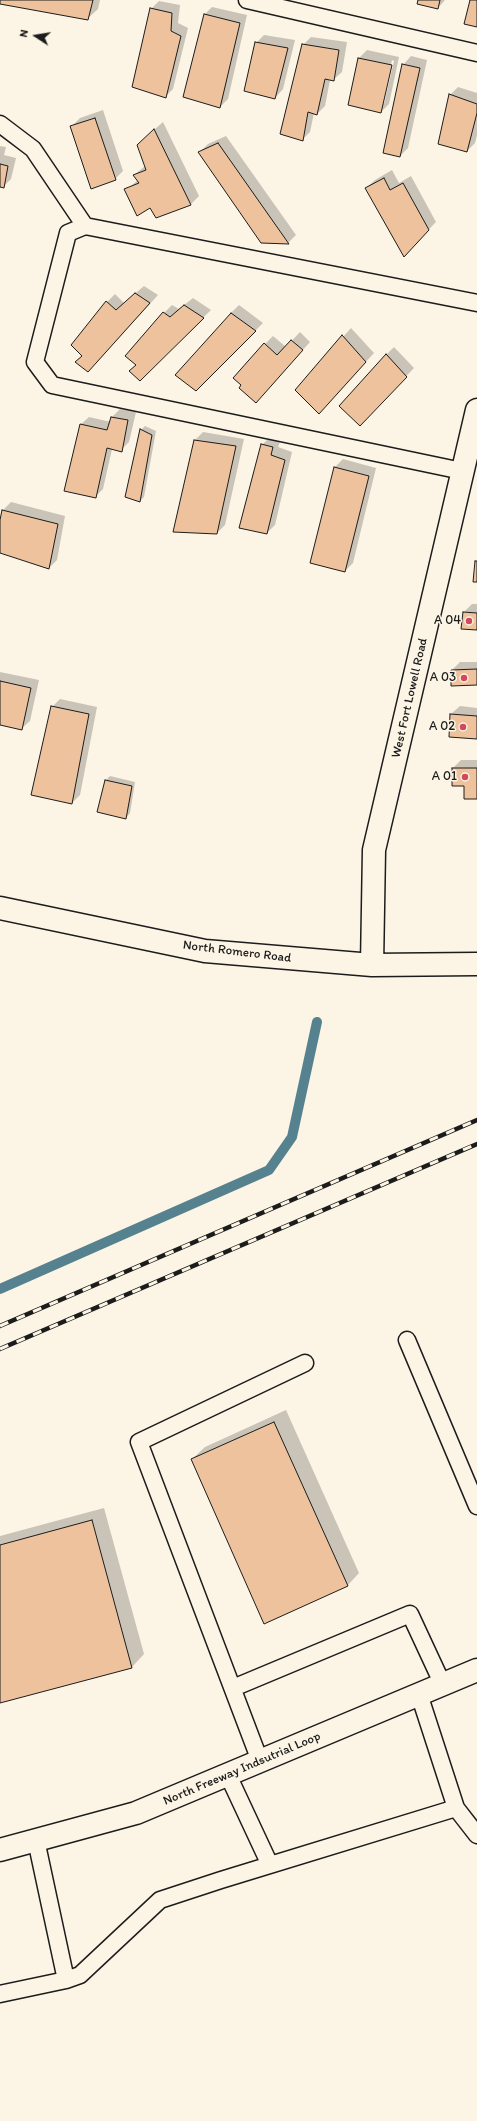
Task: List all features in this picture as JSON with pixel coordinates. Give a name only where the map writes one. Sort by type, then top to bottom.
[{"type":"street","name":"West Fort Lowell Road","points":[[372,965],[374,850],[477,410]]},
{"type":"street","name":"North Romero Road","points":[[0,908],[205,951],[372,965],[477,964]]},
{"type":"street","name":"North Freeway Indsutrial Loop","points":[[0,1850],[136,1813],[477,1670]]},
{"type":"lane","points":[[247,0],[477,53]]},
{"type":"lane","points":[[0,124],[33,149],[86,226]]},
{"type":"lane","points":[[462,471],[52,385],[35,362],[68,232],[86,226],[477,303]]},
{"type":"lane","points":[[407,1340],[477,1506]]},
{"type":"lane","points":[[260,1761],[139,1442],[305,1363]]},
{"type":"lane","points":[[233,1688],[410,1614],[443,1684]]},
{"type":"lane","points":[[419,1694],[456,1808],[477,1835]]},
{"type":"lane","points":[[228,1775],[270,1865]]},
{"type":"lane","points":[[0,1994],[66,1980],[80,1975],[160,1900],[456,1808]]},
{"type":"lane","points":[[36,1840],[66,1980]]},
{"type":"building","points":[[0,0],[93,0],[88,20],[0,4]]},
{"type":"building","points":[[418,0],[440,0],[438,9],[417,4]]},
{"type":"building","points":[[470,0],[477,0],[477,27],[464,24]]},
{"type":"building","points":[[150,8],[172,13],[171,31],[181,36],[166,98],[132,87]]},
{"type":"building","points":[[204,14],[240,23],[220,108],[183,97]]},
{"type":"building","points":[[255,42],[288,48],[275,99],[244,91]]},
{"type":"building","points":[[302,44],[339,50],[334,81],[325,79],[317,115],[308,112],[303,141],[280,134]]},
{"type":"building","points":[[358,58],[392,65],[381,113],[348,105]]},
{"type":"building","points":[[402,64],[420,68],[400,157],[383,153]]},
{"type":"building","points":[[449,94],[477,104],[477,113],[467,152],[438,144]]},
{"type":"building","points":[[95,118],[116,180],[91,189],[70,126]]},
{"type":"building","points":[[154,129],[191,205],[156,218],[150,208],[137,216],[124,189],[139,183],[133,175],[146,170],[137,145]]},
{"type":"building","points":[[218,143],[289,244],[261,243],[198,152]]},
{"type":"building","points":[[0,164],[8,166],[4,188],[0,187]]},
{"type":"building","points":[[384,178],[390,190],[403,183],[429,230],[404,257],[365,188]]},
{"type":"building","points":[[135,293],[150,303],[88,372],[75,362],[82,356],[71,345],[106,301],[116,310]]},
{"type":"building","points":[[184,305],[204,318],[140,381],[129,371],[136,365],[125,356],[163,312],[170,317]]},
{"type":"building","points":[[231,313],[256,331],[196,391],[175,375]]},
{"type":"building","points":[[342,335],[366,362],[319,414],[295,390]]},
{"type":"building","points":[[291,340],[303,350],[256,403],[239,388],[241,385],[233,378],[264,343],[277,355]]},
{"type":"building","points":[[386,354],[407,377],[360,426],[339,406]]},
{"type":"building","points":[[111,417],[128,420],[122,452],[107,448],[96,498],[64,491],[80,424],[107,430]]},
{"type":"building","points":[[140,429],[152,435],[140,502],[125,497]]},
{"type":"building","points":[[194,440],[236,446],[217,534],[173,532]]},
{"type":"building","points":[[261,444],[273,447],[271,455],[285,460],[267,534],[239,528]]},
{"type":"building","points":[[334,467],[369,476],[345,572],[310,563]]},
{"type":"building","points":[[2,510],[58,524],[49,569],[0,553],[0,520]]},
{"type":"building","points":[[475,561],[477,561],[477,582],[473,582]]},
{"type":"building","name":"A 04","points":[[463,612],[477,613],[477,630],[461,629]]},
{"type":"building","name":"A 03","points":[[477,669],[477,685],[451,686],[451,670]]},
{"type":"building","points":[[0,681],[31,688],[22,730],[0,725]]},
{"type":"building","points":[[51,706],[89,714],[72,804],[31,795]]},
{"type":"building","name":"A 02","points":[[450,714],[477,716],[477,739],[449,737]]},
{"type":"building","name":"A 01","points":[[452,768],[477,768],[477,799],[464,799],[464,786],[452,786]]},
{"type":"building","points":[[105,780],[132,786],[126,819],[97,812]]},
{"type":"building","points":[[274,1422],[348,1586],[264,1624],[191,1459]]},
{"type":"building","points":[[92,1520],[132,1668],[0,1703],[0,1545]]},
{"type":"waterway","points":[[0,1289],[269,1170],[292,1137],[317,1022]]},
{"type":"railway","points":[[0,1326],[477,1120]]},
{"type":"railway","points":[[0,1349],[477,1144]]},
{"type":"place","name":"A 04","points":[[469,621]]},
{"type":"place","name":"A 03","points":[[464,678]]},
{"type":"place","name":"A 02","points":[[463,727]]},
{"type":"place","name":"A 01","points":[[465,777]]}]
